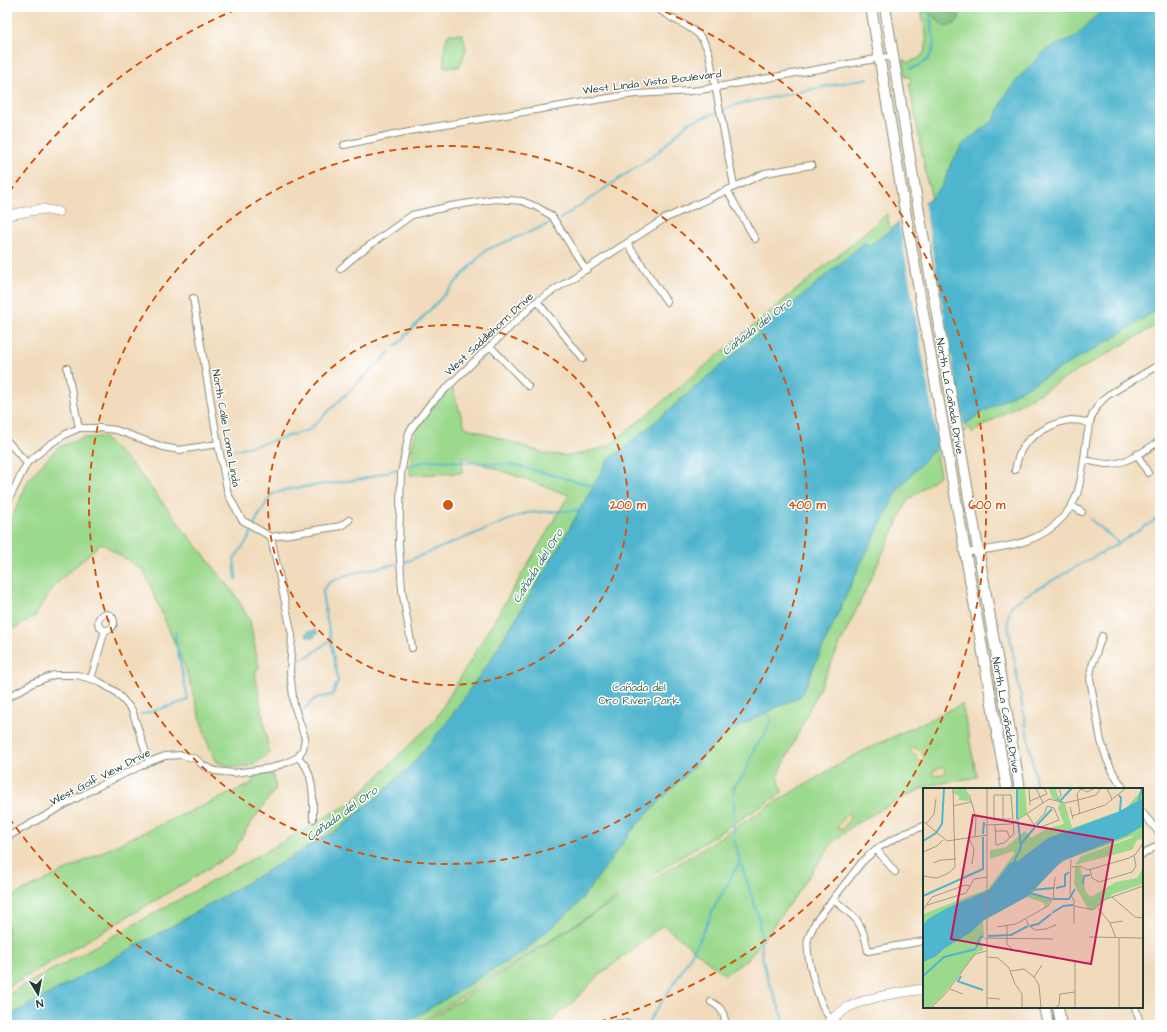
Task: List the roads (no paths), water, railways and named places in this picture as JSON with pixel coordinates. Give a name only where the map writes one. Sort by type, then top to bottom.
[{"type":"main road","name":"North La Cañada Drive","points":[[871,7],[903,199],[1007,788]]},
{"type":"main road","name":"North La Cañada Drive","points":[[884,7],[1020,788]]},
{"type":"main road","points":[[1046,1008],[1049,1025]]},
{"type":"main road","points":[[1058,1008],[1062,1025]]},
{"type":"street","points":[[660,10],[696,31],[706,46],[709,54],[734,186]]},
{"type":"street","name":"West Linda Vista Boulevard","points":[[344,145],[401,133],[627,95],[648,92],[687,91],[715,88],[893,56]]},
{"type":"street","name":"West Saddlehorn Drive","points":[[412,648],[402,590],[399,543],[401,474],[409,432],[430,404],[537,301],[664,219],[765,173],[812,165]]},
{"type":"street","points":[[727,190],[755,239]]},
{"type":"street","points":[[340,269],[359,253],[412,215],[451,206],[495,199],[522,201],[536,206],[552,216],[586,270]]},
{"type":"street","points":[[7,216],[42,209],[58,212]]},
{"type":"street","points":[[627,243],[667,302]]},
{"type":"street","name":"North Calle Loma Linda","points":[[193,298],[228,494],[242,520],[271,537]]},
{"type":"street","points":[[537,301],[583,359]]},
{"type":"street","points":[[490,346],[528,386]]},
{"type":"street","points":[[965,553],[1023,542],[1041,535],[1057,524],[1072,506],[1078,489],[1089,423],[1100,401],[1160,364]]},
{"type":"street","points":[[67,368],[79,428]]},
{"type":"street","points":[[1015,470],[1022,448],[1031,438],[1060,422],[1078,420],[1089,423]]},
{"type":"street","points":[[7,503],[27,464],[49,445],[79,428],[116,430],[163,447],[179,450],[218,444]]},
{"type":"street","points":[[7,441],[27,464]]},
{"type":"street","points":[[1084,460],[1109,464],[1127,460],[1160,441]]},
{"type":"street","points":[[1137,454],[1148,473]]},
{"type":"street","points":[[1072,506],[1082,512]]},
{"type":"street","points":[[313,819],[314,798],[310,781],[306,767],[298,757],[303,749],[305,738],[294,706],[290,672],[292,635],[271,537],[340,526],[349,520]]},
{"type":"street","points":[[91,679],[105,630]]},
{"type":"street","points":[[1102,636],[1091,669],[1090,679],[1101,741],[1107,760],[1123,788]]},
{"type":"street","points":[[7,698],[33,683],[54,675],[77,675],[98,681],[116,692],[132,710],[149,762]]},
{"type":"street","name":"West Golf View Drive","points":[[7,837],[97,787],[165,756],[182,755],[196,759],[204,766],[215,771],[234,773],[271,768],[298,757]]},
{"type":"street","points":[[1143,813],[1160,834]]},
{"type":"street","points":[[830,1023],[819,995],[810,962],[808,940],[812,928],[862,862],[876,849],[901,835],[923,826]]},
{"type":"street","points":[[1143,855],[1160,844]]},
{"type":"street","points":[[876,849],[895,872]]},
{"type":"street","points":[[834,900],[852,914],[857,920],[864,934],[868,951],[923,941]]},
{"type":"street","points":[[830,1023],[844,1010],[860,1002],[878,997],[923,989]]},
{"type":"street","points":[[711,1002],[718,1005],[720,1008],[726,1025]]},
{"type":"street","points":[[1135,1008],[1141,1025]]},
{"type":"street","points":[[830,1023],[837,1022],[840,1025]]},
{"type":"street","points":[[607,1025],[623,1023],[634,1025]]},
{"type":"water","name":"Cañada del Oro River Park","points":[[1105,7],[1160,7],[1160,308],[1112,339],[976,416],[932,452],[899,488],[858,569],[801,696],[727,732],[634,828],[578,904],[526,950],[402,1025],[7,1025],[7,1017],[172,926],[339,829],[384,791],[411,765],[445,725],[491,659],[559,547],[608,459],[623,449],[865,242],[868,246],[894,228],[929,200],[943,185],[952,161],[964,143],[994,120],[1005,96],[1020,76],[1046,50],[1076,36]]},
{"type":"water","points":[[314,630],[318,633],[314,637],[307,637],[306,633]]},
{"type":"waterway","points":[[910,69],[921,64],[932,52],[934,44],[929,7]]},
{"type":"waterway","points":[[560,219],[657,153],[688,123],[739,104],[868,78]]},
{"type":"waterway","points":[[395,347],[486,250],[551,223]]},
{"type":"waterway","points":[[230,451],[309,430],[390,352]]},
{"type":"waterway","points":[[408,466],[430,460],[514,465],[595,486]]},
{"type":"waterway","points":[[236,579],[234,559],[249,538],[256,520],[272,494],[289,489],[363,479],[397,469]]},
{"type":"waterway","points":[[405,562],[526,513],[581,510]]},
{"type":"waterway","points":[[1037,788],[1008,625],[1008,613],[1014,603],[1028,594],[1119,543],[1160,517]]},
{"type":"waterway","points":[[1090,519],[1119,543]]},
{"type":"waterway","points":[[303,710],[316,698],[332,695],[338,681],[323,599],[323,590],[330,582],[352,573],[396,564]]},
{"type":"waterway","points":[[140,715],[186,701],[188,699],[175,639],[176,632]]},
{"type":"waterway","points":[[301,659],[311,655],[330,640]]},
{"type":"waterway","points":[[767,710],[771,720],[766,733],[754,749],[745,774],[734,786],[734,840],[759,918],[762,955],[767,977],[786,1025]]},
{"type":"waterway","points":[[646,1025],[678,977],[699,941],[717,902],[740,862]]},
{"type":"water label","name":"Cañada del Oro","points":[[757,327]]},
{"type":"water label","name":"Cañada del Oro","points":[[538,566]]},
{"type":"water label","name":"Cañada del Oro","points":[[342,814]]}]
